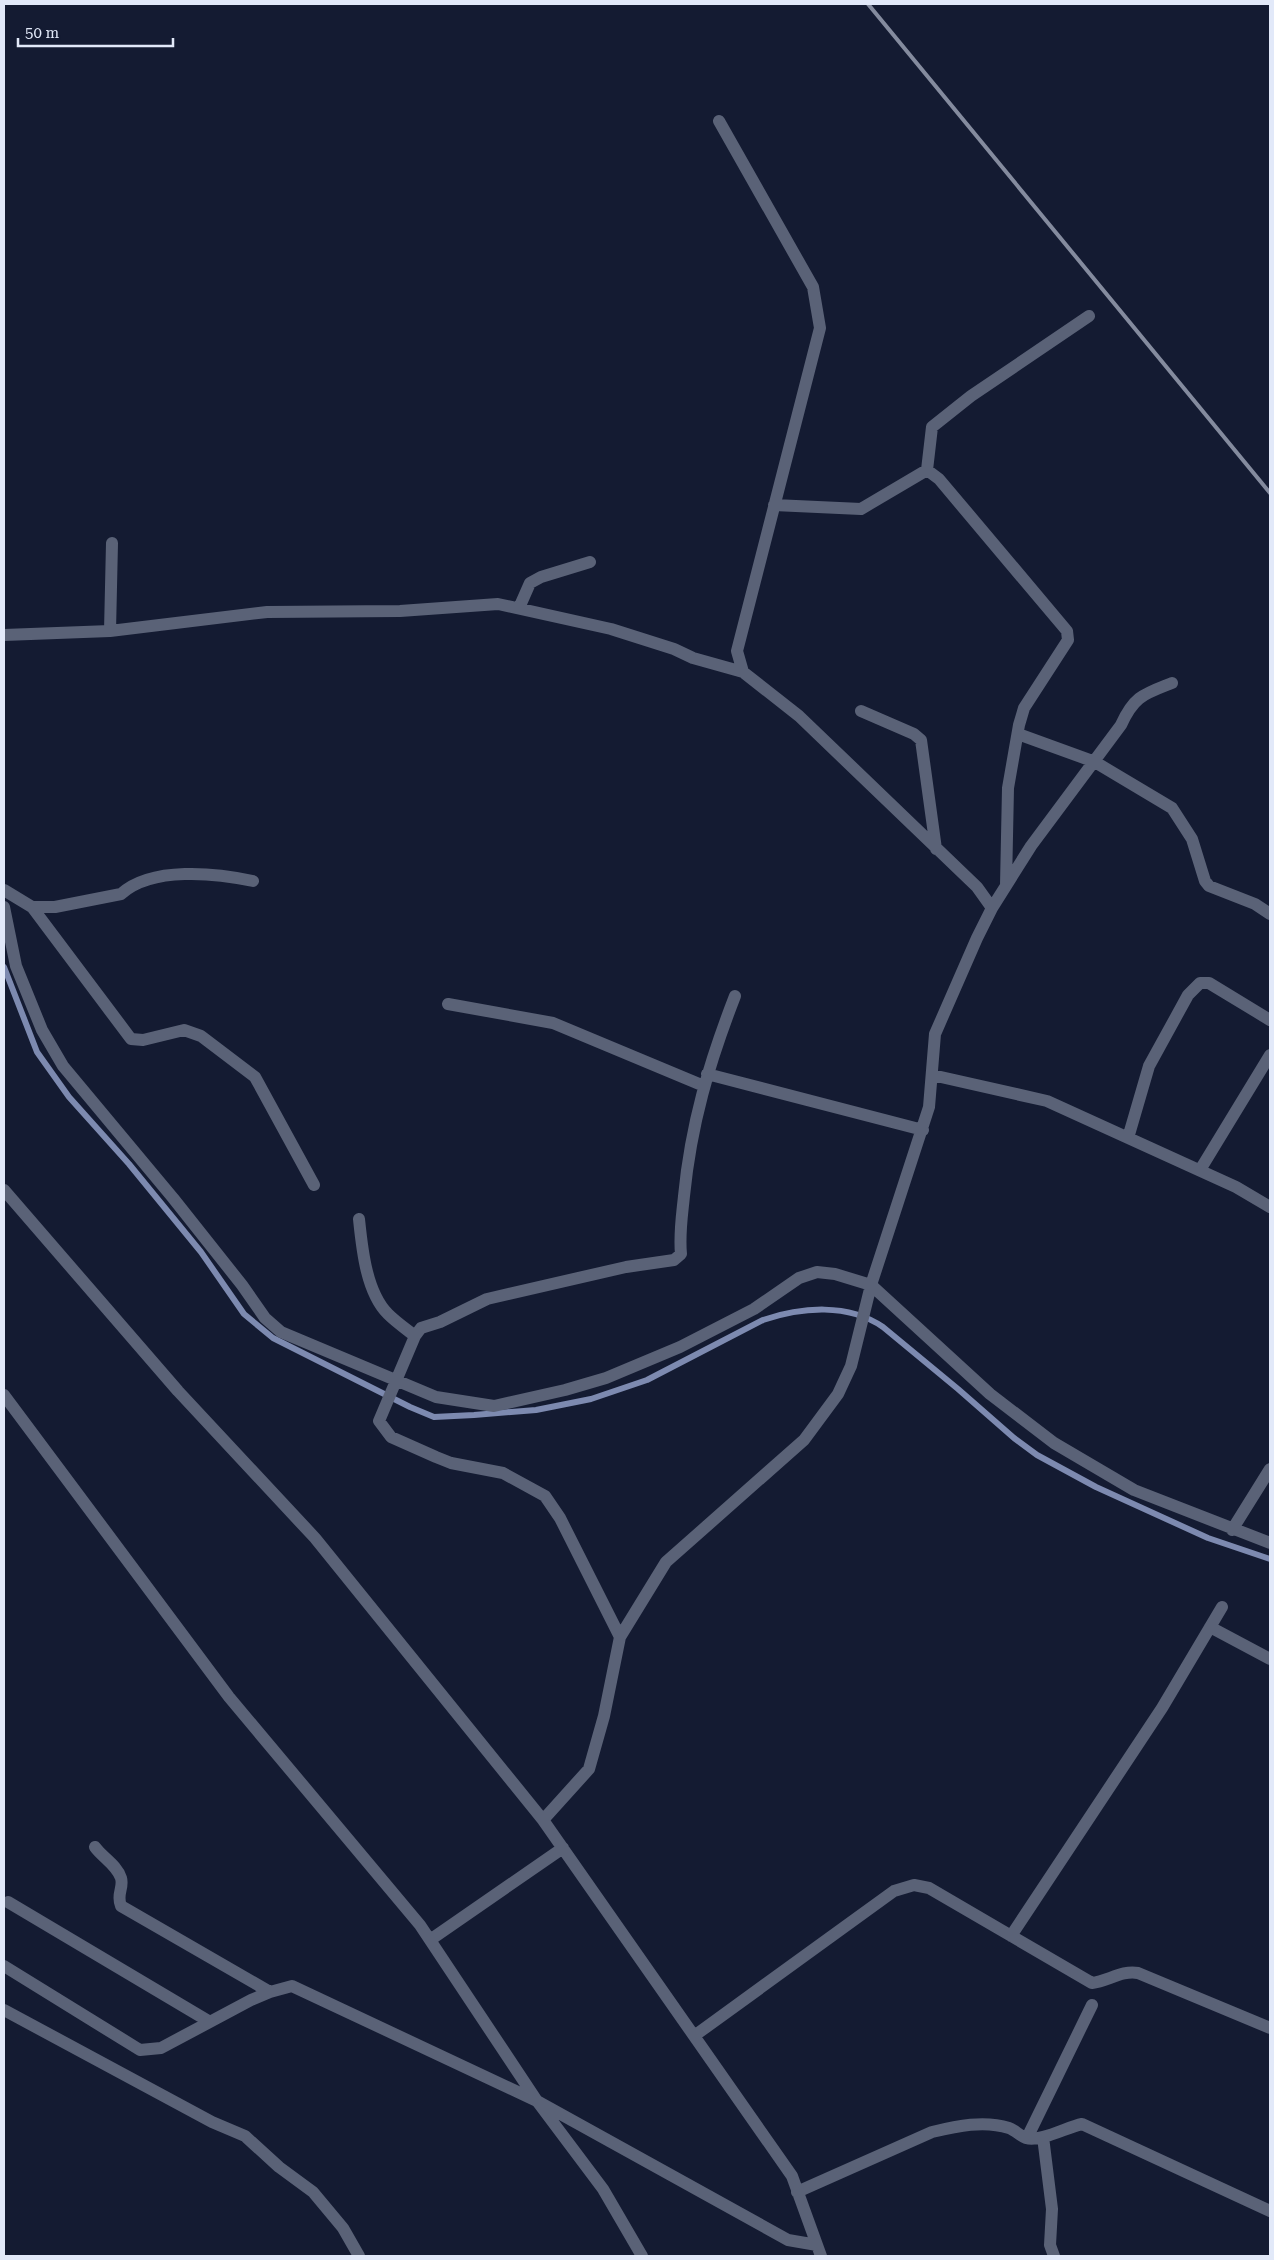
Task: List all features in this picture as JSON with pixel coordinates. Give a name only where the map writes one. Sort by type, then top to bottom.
[{"type":"street","points":[[719,121],[813,287],[820,328],[737,652],[743,672]]},
{"type":"street","points":[[927,470],[932,427],[971,396],[1089,316]]},
{"type":"street","points":[[774,505],[861,508],[927,470]]},
{"type":"street","points":[[927,470],[939,479],[1067,632],[1068,640],[1024,708],[1008,788],[1006,885]]},
{"type":"street","points":[[110,631],[112,543]]},
{"type":"street","points":[[519,608],[530,583],[540,577],[590,562]]},
{"type":"street","points":[[4,635],[110,631],[267,612],[400,611],[498,604],[611,629],[674,649],[693,658],[743,672],[799,716],[977,887],[992,908]]},
{"type":"street","points":[[544,1820],[589,1769],[604,1716],[620,1637],[666,1562],[804,1440],[838,1394],[852,1366],[856,1339],[871,1285],[929,1107],[936,1034],[977,938],[992,908],[1031,846],[1095,762],[1121,725],[1128,709],[1142,695],[1172,683]]},
{"type":"street","points":[[861,711],[914,734],[921,740],[936,849]]},
{"type":"street","points":[[1018,734],[1095,762],[1172,808],[1192,839],[1203,876],[1209,886],[1256,904],[1270,914]]},
{"type":"street","points":[[32,907],[54,907],[122,894],[128,888],[161,876],[219,874],[253,881]]},
{"type":"street","points":[[4,890],[32,907],[131,1040],[142,1040],[184,1030],[201,1036],[255,1077],[314,1185]]},
{"type":"street","points":[[4,907],[16,966],[42,1030],[63,1066],[173,1198],[242,1285],[265,1318],[280,1332],[395,1384],[436,1397],[494,1406],[520,1402],[606,1378],[680,1347],[754,1309],[799,1278],[817,1272],[835,1274],[871,1285],[990,1394],[1054,1442],[1134,1490],[1232,1530],[1270,1543]]},
{"type":"street","points":[[1128,1138],[1149,1066],[1188,994],[1200,983],[1210,983],[1270,1020]]},
{"type":"street","points":[[620,1637],[560,1518],[545,1496],[503,1473],[451,1463],[391,1437],[379,1420],[415,1336],[421,1328],[440,1322],[487,1299],[520,1293],[626,1266],[674,1260],[681,1254],[680,1236],[689,1151],[706,1080],[735,996]]},
{"type":"street","points":[[448,1004],[552,1024],[706,1080],[922,1130]]},
{"type":"street","points":[[1200,1170],[1270,1055]]},
{"type":"street","points":[[932,1075],[1047,1101],[1236,1187],[1270,1207]]},
{"type":"street","points":[[4,1190],[178,1391],[315,1538],[544,1820],[792,2176],[819,2251]]},
{"type":"street","points":[[359,1219],[363,1258],[376,1297],[386,1313],[415,1336]]},
{"type":"street","points":[[4,1395],[229,1697],[420,1925],[537,2100],[603,2189],[642,2256]]},
{"type":"street","points":[[1232,1530],[1270,1469]]},
{"type":"street","points":[[1011,1936],[1162,1708],[1222,1607]]},
{"type":"street","points":[[1210,1627],[1270,1660]]},
{"type":"street","points":[[95,1846],[102,1856],[115,1867],[121,1879],[118,1899],[122,1906],[270,1992]]},
{"type":"street","points":[[430,1940],[563,1848]]},
{"type":"street","points":[[694,2036],[894,1891],[906,1886],[929,1888],[1092,1983],[1107,1981],[1128,1971],[1138,1973],[1270,2028]]},
{"type":"street","points":[[8,1902],[210,2022]]},
{"type":"street","points":[[4,1966],[140,2050],[161,2048],[270,1992],[292,1986],[537,2100],[788,2240],[819,2251]]},
{"type":"street","points":[[1026,2138],[1092,2006]]},
{"type":"street","points":[[4,2010],[212,2122],[245,2136],[279,2167],[313,2192],[342,2228],[359,2256]]},
{"type":"street","points":[[797,2192],[932,2132],[981,2123],[1010,2128],[1026,2138],[1043,2137],[1082,2124],[1270,2212]]},
{"type":"street","points":[[1043,2137],[1052,2209],[1050,2245],[1054,2256]]},
{"type":"waterway","points":[[4,967],[37,1052],[69,1097],[129,1164],[201,1252],[244,1314],[273,1338],[410,1407],[434,1417],[536,1410],[591,1399],[647,1380],[763,1320],[809,1310],[840,1311],[869,1319],[883,1327],[1014,1438],[1037,1455],[1096,1487],[1208,1538],[1270,1559]]},
{"type":"railway","points":[[868,4],[1270,493]]}]
